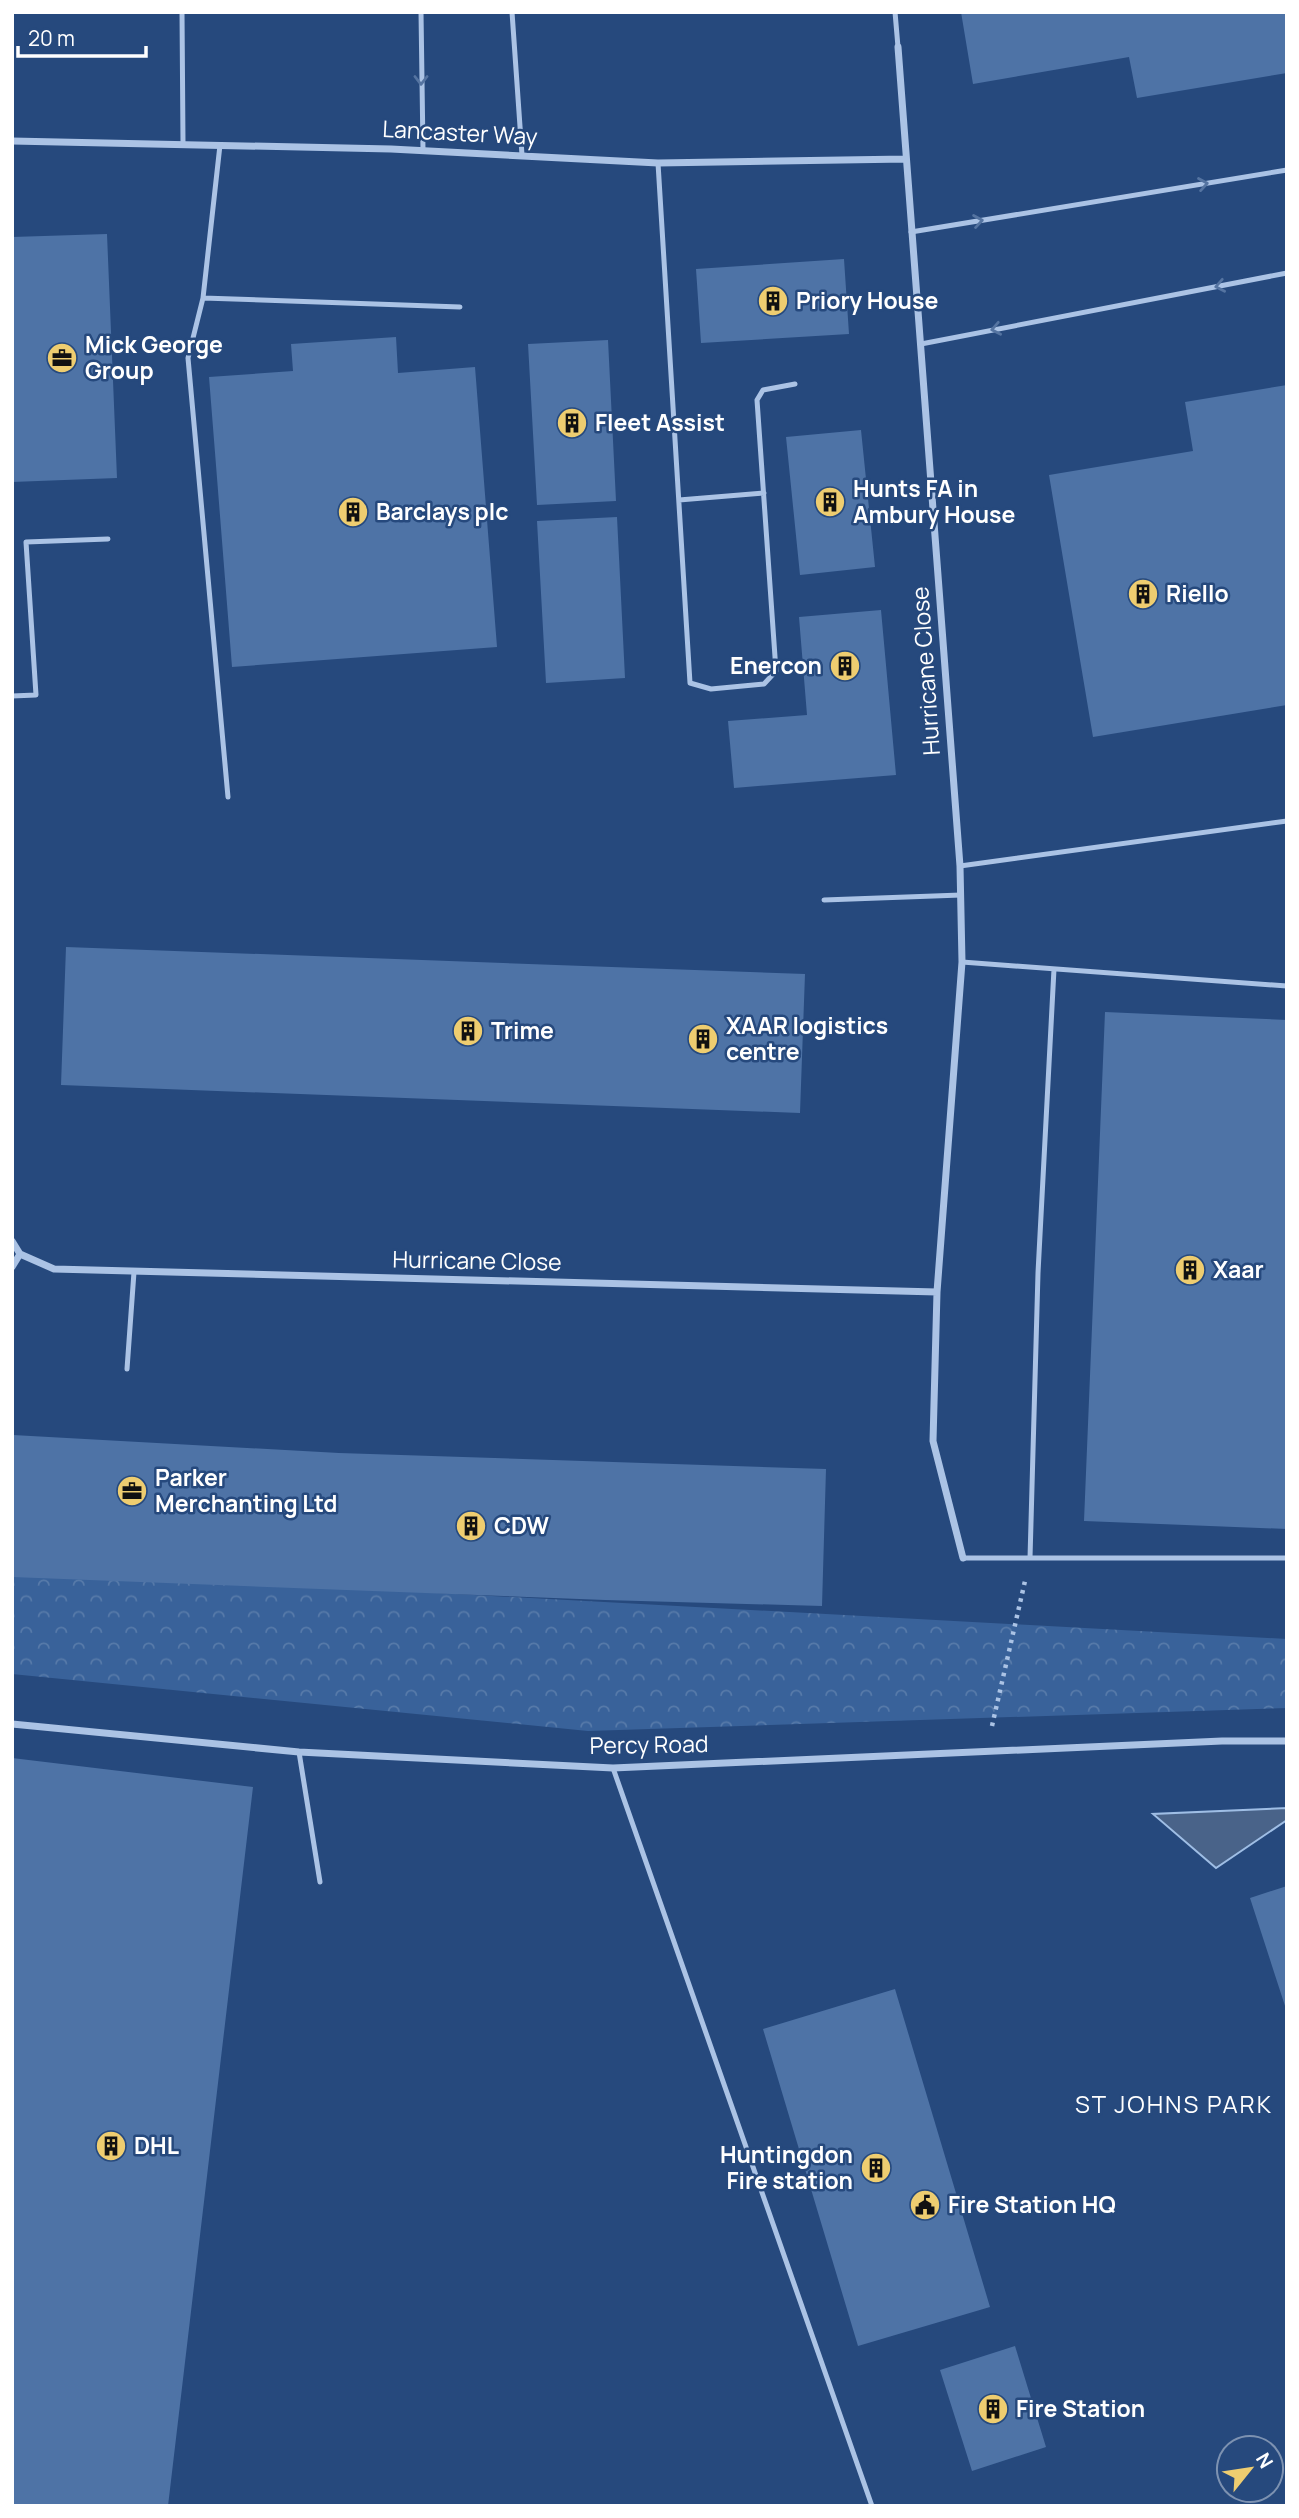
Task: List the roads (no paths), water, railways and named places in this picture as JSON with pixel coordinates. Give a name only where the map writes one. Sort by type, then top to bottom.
[{"type":"street","name":"Hurricane Close","points":[[898,47],[961,866],[962,962],[937,1292],[933,1441],[963,1558]]},
{"type":"street","name":"Lancaster Way","points":[[12,141],[423,150],[658,163],[906,159]]},
{"type":"street","points":[[12,1241],[20,1254],[12,1267]]},
{"type":"street","name":"Hurricane Close","points":[[20,1254],[54,1269],[937,1292]]},
{"type":"street","name":"Percy Road","points":[[12,1724],[299,1752],[613,1768],[1222,1741],[1287,1741]]},
{"type":"lane","points":[[182,12],[183,143]]},
{"type":"lane","points":[[421,12],[423,150]]},
{"type":"lane","points":[[512,12],[522,155]]},
{"type":"lane","points":[[895,12],[898,47]]},
{"type":"lane","points":[[220,145],[203,298],[188,358],[228,797]]},
{"type":"lane","points":[[658,163],[690,683],[711,689],[764,684],[776,671],[757,400],[763,390],[795,384]]},
{"type":"lane","points":[[911,232],[1287,170]]},
{"type":"lane","points":[[920,344],[1287,273]]},
{"type":"lane","points":[[203,298],[460,307]]},
{"type":"lane","points":[[679,500],[764,493]]},
{"type":"lane","points":[[12,696],[36,695],[26,542],[108,539]]},
{"type":"lane","points":[[961,866],[1287,821]]},
{"type":"lane","points":[[824,900],[961,895]]},
{"type":"lane","points":[[962,962],[1287,986]]},
{"type":"lane","points":[[1030,1558],[1038,1273],[1054,969]]},
{"type":"lane","points":[[127,1369],[134,1272]]},
{"type":"lane","points":[[963,1558],[1287,1558]]},
{"type":"lane","points":[[299,1752],[320,1881]]},
{"type":"lane","points":[[613,1768],[872,2506]]},
{"type":"place","name":"Priory House","points":[[773,301]]},
{"type":"place","name":"Mick George Group","points":[[62,358]]},
{"type":"place","name":"Fleet Assist","points":[[572,423]]},
{"type":"place","name":"Hunts FA in Ambury House","points":[[830,502]]},
{"type":"place","name":"Barclays plc","points":[[353,512]]},
{"type":"place","name":"Riello","points":[[1143,594]]},
{"type":"place","name":"Enercon","points":[[845,666]]},
{"type":"place","name":"Trime","points":[[468,1031]]},
{"type":"place","name":"XAAR logistics centre","points":[[703,1039]]},
{"type":"place","name":"Xaar","points":[[1190,1270]]},
{"type":"place","name":"Parker Merchanting Ltd","points":[[132,1491]]},
{"type":"place","name":"CDW","points":[[471,1526]]},
{"type":"place","name":"DHL","points":[[111,2146]]},
{"type":"place","name":"Huntingdon Fire station","points":[[876,2168]]},
{"type":"place","name":"Fire Station HQ","points":[[925,2205]]},
{"type":"place","name":"Fire Station","points":[[993,2409]]},
{"type":"district","name":"ST JOHNS PARK","points":[[1174,2105]]}]
